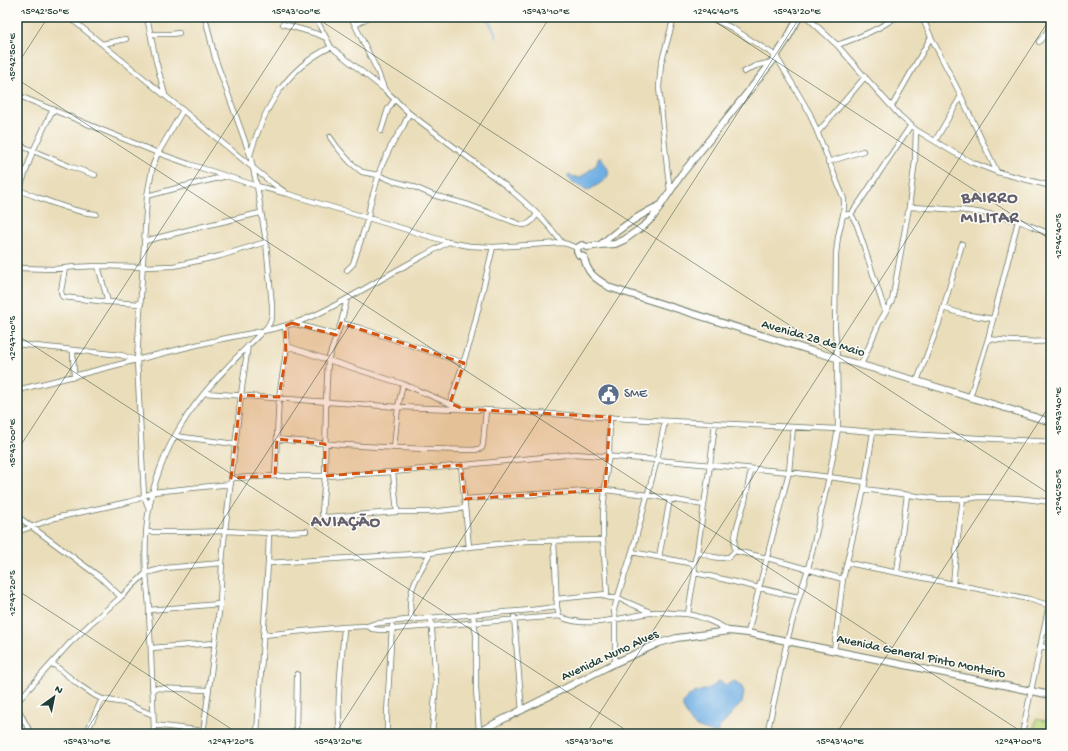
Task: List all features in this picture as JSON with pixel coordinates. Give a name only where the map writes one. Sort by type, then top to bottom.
[{"type":"street","points":[[69,17],[252,167],[288,194]]},
{"type":"street","points":[[147,17],[165,96]]},
{"type":"street","points":[[154,734],[151,648],[146,573],[146,532],[153,492],[170,444],[180,427],[217,378],[248,345],[268,327],[272,305],[266,242],[260,213],[257,186],[250,155],[215,58],[205,17]]},
{"type":"street","points":[[315,17],[331,47],[385,90],[409,113],[521,198],[537,214],[562,244]]},
{"type":"street","points":[[351,17],[385,90]]},
{"type":"street","points":[[355,25],[369,17]]},
{"type":"street","points":[[670,191],[659,87],[661,64],[674,17]]},
{"type":"street","points":[[709,17],[732,28],[776,56],[810,114],[844,199],[843,215],[836,254],[835,311],[838,358],[838,429],[829,477],[808,569],[788,641],[767,734]]},
{"type":"street","points":[[577,248],[582,245],[587,247],[615,244],[624,240],[645,225],[653,217],[660,205],[700,151],[772,62],[799,17]]},
{"type":"street","points":[[807,17],[837,45],[864,77],[916,130],[971,162],[997,172],[1051,186]]},
{"type":"street","points":[[837,45],[867,34],[896,17]]},
{"type":"street","points":[[922,17],[997,172]]},
{"type":"street","points":[[1046,17],[1051,21]]},
{"type":"street","points":[[283,24],[326,38]]},
{"type":"street","points":[[1039,42],[1051,26]]},
{"type":"street","points":[[151,34],[179,33]]},
{"type":"street","points":[[892,106],[931,37]]},
{"type":"street","points":[[102,44],[126,39]]},
{"type":"street","points":[[250,155],[254,140],[271,103],[280,88],[301,65],[320,52],[331,47]]},
{"type":"street","points":[[744,72],[755,66],[772,62]]},
{"type":"street","points":[[818,132],[864,77]]},
{"type":"street","points":[[17,95],[158,153],[189,164],[257,186],[448,242],[470,246],[493,247],[567,244],[577,248]]},
{"type":"street","points":[[935,141],[961,96]]},
{"type":"street","points":[[381,131],[388,109],[395,99]]},
{"type":"street","points":[[53,109],[33,151],[18,191],[65,208],[96,214]]},
{"type":"street","points":[[149,509],[144,496],[137,360],[144,267],[147,196],[153,165],[158,153],[183,110]]},
{"type":"street","points":[[347,270],[352,264],[368,218],[380,167],[404,125],[409,113]]},
{"type":"street","points":[[843,215],[850,214],[861,200],[911,125]]},
{"type":"street","points":[[861,365],[885,311],[892,301],[916,161],[916,130]]},
{"type":"street","points":[[330,137],[356,168],[362,172],[378,175],[412,186],[433,195],[469,205],[522,225],[527,225],[537,214]]},
{"type":"street","points":[[17,144],[69,166],[95,174]]},
{"type":"street","points":[[828,162],[864,150]]},
{"type":"street","points":[[147,196],[227,176]]},
{"type":"street","points":[[600,245],[646,211],[660,205]]},
{"type":"street","points":[[909,207],[951,209],[996,215],[1018,221],[1051,234]]},
{"type":"street","points":[[145,241],[260,213]]},
{"type":"street","points":[[850,214],[856,225],[885,311]]},
{"type":"street","points":[[970,397],[988,338],[1018,221]]},
{"type":"street","points":[[17,268],[55,269],[98,266],[174,266],[220,256],[266,242]]},
{"type":"street","points":[[17,390],[74,377],[212,341],[262,332],[284,326],[330,308],[448,242]]},
{"type":"street","points":[[917,381],[943,308],[962,244]]},
{"type":"street","points":[[450,403],[471,339],[493,247]]},
{"type":"street","points":[[577,248],[577,253],[584,257],[588,252],[587,247]]},
{"type":"street","name":"Avenida 28 de Maio","points":[[584,257],[585,263],[592,275],[611,288],[752,333],[1051,422]]},
{"type":"street","points":[[98,266],[108,302]]},
{"type":"street","points":[[65,268],[61,291],[63,297],[141,304]]},
{"type":"street","points":[[347,299],[328,360],[323,516],[358,516],[397,512],[431,512],[465,508]]},
{"type":"street","points":[[943,308],[963,314],[993,319]]},
{"type":"street","points":[[341,322],[464,362]]},
{"type":"street","points":[[292,323],[336,335]]},
{"type":"street","points":[[275,476],[279,398],[286,346],[284,326]]},
{"type":"street","points":[[988,338],[1015,342],[1051,341]]},
{"type":"street","points":[[17,344],[121,355],[137,360]]},
{"type":"street","points":[[154,725],[204,732],[220,604],[222,563],[231,478],[248,345]]},
{"type":"street","points":[[286,346],[403,384],[462,409]]},
{"type":"street","points":[[72,350],[74,377]]},
{"type":"street","points":[[394,448],[398,407],[403,384]]},
{"type":"street","points":[[206,393],[398,407],[486,410],[1051,442]]},
{"type":"street","points":[[276,439],[325,444],[394,448],[479,450],[482,448],[483,444],[486,410]]},
{"type":"street","points":[[610,417],[609,456],[603,513],[607,594],[604,596],[609,599],[618,598],[631,605],[651,612]]},
{"type":"street","points":[[615,663],[616,620],[614,609],[658,460],[665,421]]},
{"type":"street","points":[[688,614],[715,424]]},
{"type":"street","points":[[748,633],[789,472],[793,427]]},
{"type":"street","points":[[834,651],[843,579],[848,563],[864,489],[873,432]]},
{"type":"street","points":[[175,436],[235,444]]},
{"type":"street","points":[[231,478],[324,476],[393,472],[575,454],[789,472],[865,482]]},
{"type":"street","points":[[461,465],[469,547]]},
{"type":"street","points":[[735,551],[734,547],[737,530],[751,469]]},
{"type":"street","points":[[393,472],[397,512]]},
{"type":"street","points":[[17,532],[55,518],[128,502],[153,492],[231,484]]},
{"type":"street","points":[[864,489],[939,499],[980,497],[1017,498],[1051,502]]},
{"type":"street","points":[[464,500],[605,490],[648,495],[704,505]]},
{"type":"street","points":[[897,572],[907,495]]},
{"type":"street","points":[[659,557],[670,499]]},
{"type":"street","points":[[953,584],[963,499]]},
{"type":"street","points":[[17,516],[100,577],[121,597]]},
{"type":"street","points":[[146,532],[225,531],[269,533],[306,530]]},
{"type":"street","points":[[256,734],[269,533]]},
{"type":"street","points":[[268,563],[430,553],[469,547],[521,542],[604,540]]},
{"type":"street","points":[[554,541],[556,599],[559,616]]},
{"type":"street","points":[[697,552],[720,558],[729,557],[735,551]]},
{"type":"street","points":[[735,551],[767,558],[843,579]]},
{"type":"street","points":[[632,552],[694,564]]},
{"type":"street","points":[[412,619],[410,602],[411,591],[430,553]]},
{"type":"street","points":[[17,701],[85,629],[146,573],[165,568],[222,563]]},
{"type":"street","points":[[848,563],[862,567],[897,572],[1030,599],[1050,606]]},
{"type":"street","points":[[695,573],[799,597]]},
{"type":"street","points":[[556,599],[607,594]]},
{"type":"street","points":[[1022,734],[1050,606],[1051,595]]},
{"type":"street","points":[[149,610],[220,604]]},
{"type":"street","points":[[263,635],[368,626],[412,619],[515,612],[557,607]]},
{"type":"street","points":[[515,612],[514,620],[522,710]]},
{"type":"street","points":[[368,626],[372,629],[392,629],[559,616],[573,622],[585,622],[616,620],[651,612],[661,612],[688,614],[719,625],[729,631]]},
{"type":"street","points":[[473,615],[476,635],[477,732]]},
{"type":"street","points":[[431,618],[436,682],[432,734]]},
{"type":"street","points":[[387,734],[392,629],[391,622]]},
{"type":"street","points":[[340,734],[338,698],[344,627]]},
{"type":"street","name":"Avenida Nuno Alves","points":[[477,732],[658,643],[677,638],[729,631],[748,633],[788,641]]},
{"type":"street","name":"Avenida General Pinto Monteiro","points":[[788,641],[1051,695]]},
{"type":"street","points":[[151,648],[215,643]]},
{"type":"street","points":[[1041,646],[1051,649]]},
{"type":"street","points":[[52,663],[94,695],[102,699],[125,703],[154,715]]},
{"type":"street","points":[[296,674],[296,734]]},
{"type":"street","points":[[152,688],[209,690]]},
{"type":"street","points":[[86,734],[102,699]]},
{"type":"street","points":[[17,707],[31,734]]},
{"type":"highlighted area","points":[[292,323],[336,335],[341,323],[464,363],[450,403],[463,409],[610,417],[605,490],[465,499],[461,465],[325,476],[325,444],[277,439],[275,476],[231,478],[241,395],[279,397],[286,355],[285,326]]},
{"type":"green space","points":[[1036,719],[1051,722],[1051,734],[1033,734]]},
{"type":"water","points":[[600,157],[608,169],[608,174],[604,181],[592,188],[588,190],[573,182],[567,176],[580,178],[596,165]]},
{"type":"water","points":[[719,681],[726,685],[734,681],[741,685],[744,692],[742,703],[719,728],[717,734],[698,728],[694,725],[683,707],[686,699],[694,693],[712,687]]},
{"type":"waterway","points":[[486,17],[495,32],[496,39]]},
{"type":"place","name":"SME","points":[[609,394]]},
{"type":"district","name":"BAIRRO MILITAR","points":[[990,209]]},
{"type":"district","name":"AVIAÇÃO","points":[[346,523]]}]
